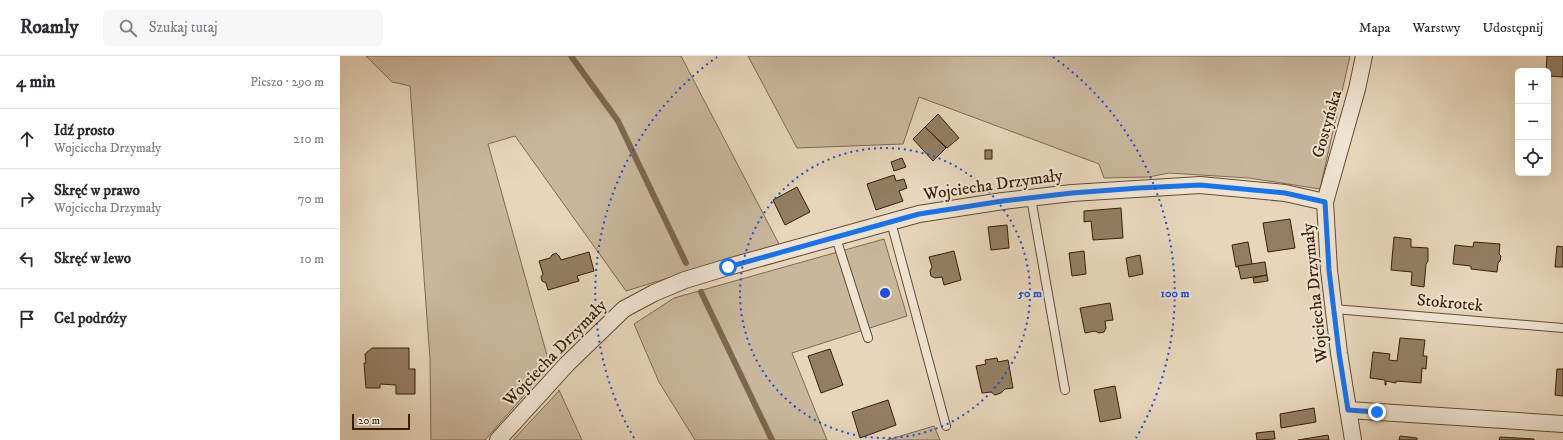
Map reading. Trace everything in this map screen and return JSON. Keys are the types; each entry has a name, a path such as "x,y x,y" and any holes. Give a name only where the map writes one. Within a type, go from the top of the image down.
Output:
{"street":[{"name":"Gostyńska","path":"1325,202 1364,56"},
{"name":"Wojciecha Drzymały","path":"498,440 566,364 624,309 654,293 685,280 919,214 1031,198 1139,188 1200,185 1285,193 1325,202 1329,270 1353,440"},
{"path":"1348,410 1563,424"}],"lane":[{"path":"1031,198 1065,390"},
{"path":"891,222 946,426"},
{"path":"836,238 868,338"},
{"name":"Stokrotek","path":"1334,308 1563,328"}],"shaded area":[{"path":"366,56 681,56 779,244 626,291 515,136 488,144 550,366 485,440 431,440 430,359 410,86 392,82"},
{"path":"748,56 1350,56 1320,189 1249,178 1169,173 1149,177 1104,178 1099,164 919,97 903,144 797,148"},
{"path":"884,239 907,316 792,353 827,440 695,440 659,382 634,324 674,298"},
{"path":"559,391 582,440 513,440"},
{"path":"934,426 940,440 887,440"}],"building":[{"path":"1546,56 1563,56 1563,77 1551,76 1551,68 1546,68"},
{"path":"938,114 959,138 947,148 925,127"},
{"path":"925,127 946,148 933,161 913,139"},
{"path":"985,150 992,150 992,159 985,159"},
{"path":"902,158 906,167 894,171 891,162"},
{"path":"894,175 896,181 904,179 907,188 899,191 903,201 876,210 867,184"},
{"path":"797,187 810,212 785,225 773,200"},
{"path":"1121,208 1123,238 1093,240 1091,221 1084,222 1084,211"},
{"path":"1290,219 1295,248 1268,252 1263,223"},
{"path":"1007,225 1009,248 991,250 988,227"},
{"path":"1394,237 1411,239 1411,247 1428,248 1428,261 1426,264 1424,287 1411,285 1412,272 1391,270"},
{"path":"1248,242 1252,264 1236,267 1232,245"},
{"path":"1474,242 1500,244 1499,254 1501,256 1498,263 1497,272 1471,269 1471,266 1453,264 1455,245 1473,247"},
{"path":"1557,246 1563,247 1563,267 1555,267"},
{"path":"954,251 961,280 944,285 942,277 935,278 931,276 930,271 932,267 929,257"},
{"path":"1084,251 1086,274 1072,276 1069,253"},
{"path":"589,252 594,271 577,276 579,281 548,290 546,283 542,281 541,277 543,274 539,261 550,258 556,253 561,260"},
{"path":"1140,255 1143,274 1129,277 1126,258"},
{"path":"1265,262 1267,275 1241,279 1238,266"},
{"path":"1267,275 1268,281 1254,283 1253,278"},
{"path":"1110,303 1113,320 1105,321 1106,328 1104,332 1099,333 1095,331 1085,333 1080,308"},
{"path":"1400,338 1425,340 1423,356 1427,356 1426,369 1422,368 1421,383 1396,381 1396,383 1386,381 1385,385 1385,380 1370,378 1373,352 1390,354 1389,360 1397,361"},
{"path":"372,348 409,348 409,369 415,369 415,394 396,394 396,385 380,384 380,388 366,388 364,363 366,363 365,354"},
{"path":"830,349 843,385 821,393 808,356"},
{"path":"997,358 998,362 1008,360 1013,388 1005,389 1001,393 995,395 991,392 982,393 976,366 986,364 985,360"},
{"path":"1557,369 1563,369 1563,396 1555,395"},
{"path":"1115,386 1121,418 1100,422 1094,390"},
{"path":"888,400 896,425 860,438 852,412"},
{"path":"1314,408 1316,422 1281,428 1280,414"},
{"path":"1274,431 1275,439 1257,440 1256,433"},
{"path":"1328,435 1329,440 1298,440"},
{"path":"1400,436 1417,438 1417,440 1399,440"},
{"path":"1500,437 1534,439 1534,440 1499,440"}],"waterway":[{"path":"571,56 618,121 686,263"},
{"path":"701,292 772,440"}],"route":[{"path":"728,267 919,214 1003,201 1072,193 1200,185 1285,193 1325,202 1329,270 1339,353 1348,410 1377,412"}]}
